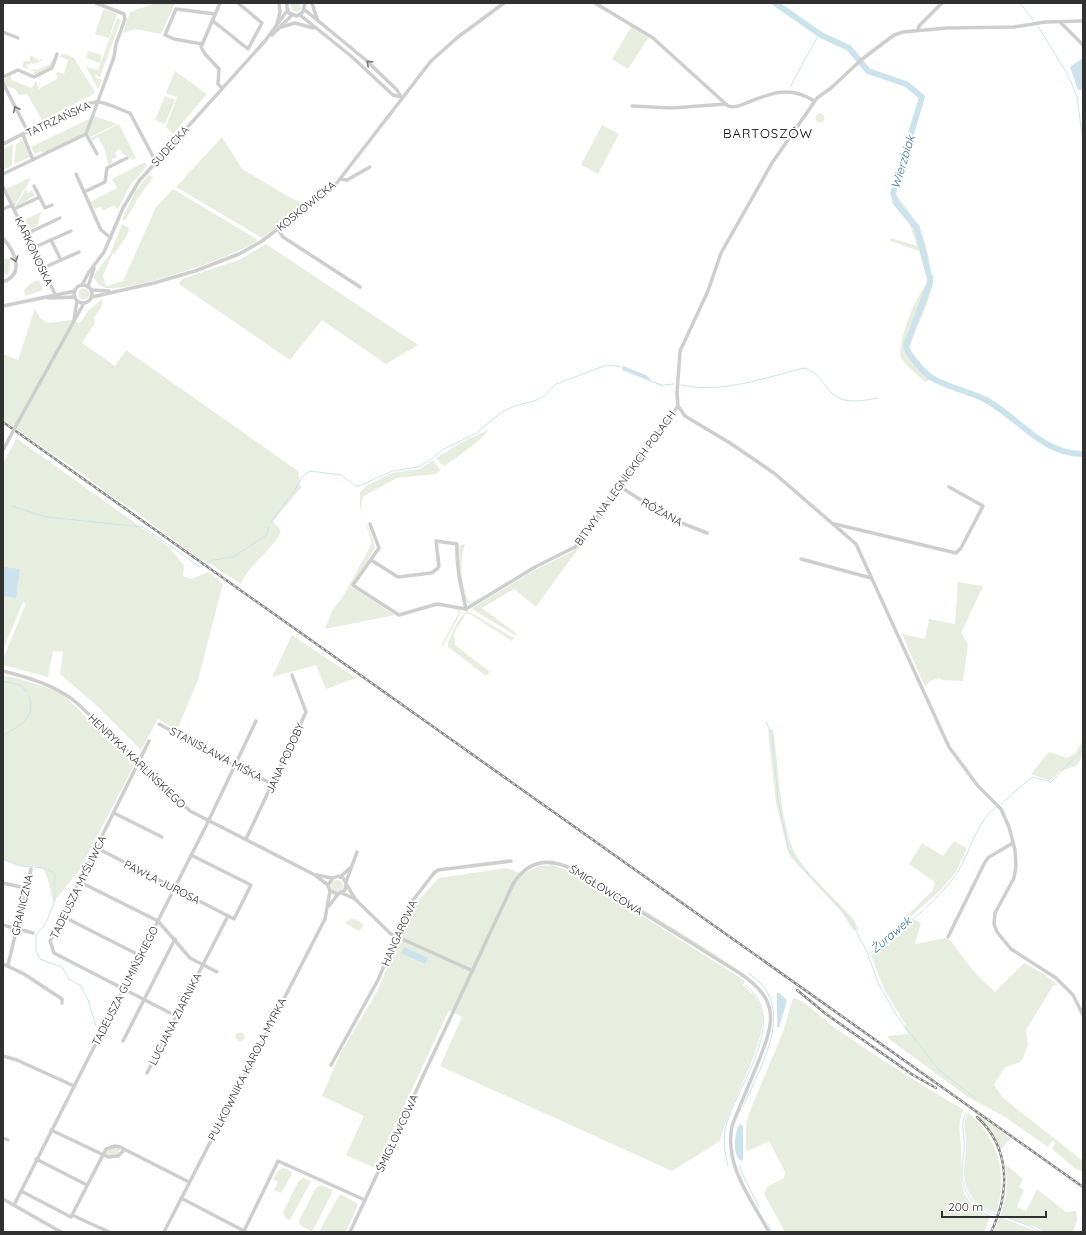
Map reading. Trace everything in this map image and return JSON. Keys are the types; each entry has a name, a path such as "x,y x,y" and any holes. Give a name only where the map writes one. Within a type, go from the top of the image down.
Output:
{"street":[{"path":"3,174 86,134 114,57 116,44 125,19 124,14 96,3"},
{"path":"220,3 201,49 219,69 218,84 222,88"},
{"path":"213,21 248,49 262,23 238,3"},
{"path":"279,3 280,12 278,27 295,23 316,29"},
{"path":"287,3 288,11 292,15 300,15 369,72 393,95 401,97"},
{"path":"300,15 305,10 305,3"},
{"path":"312,3 318,20"},
{"name":"KOSKOWICKA","path":"92,297 154,283 226,260 250,249 330,189 340,179 407,89 442,50 504,3"},
{"path":"595,3 654,38 731,107 784,91 801,93 814,101"},
{"path":"918,30 919,26 942,3"},
{"path":"202,44 174,39 165,35 176,9 215,14"},
{"path":"305,10 397,90 401,97"},
{"name":"SUDECKA","path":"278,27 288,11"},
{"name":"SUDECKA","path":"82,286 104,252 123,208 134,189 222,88 278,27 292,15"},
{"path":"1083,21 1045,22 1014,27 947,28 903,32 894,35 856,64 814,101 772,163 721,253 708,291 680,351 677,376 678,406 681,411 691,420 730,443 774,473 835,524 856,544 949,747 978,786 1000,809 1013,843 1016,861 1015,872 995,913 995,927 1011,949 1056,978 1073,996 1083,1015"},
{"path":"1061,22 1083,45"},
{"path":"3,32 18,38"},
{"path":"3,77 18,70 34,77 52,68 57,54"},
{"path":"3,83 28,132"},
{"path":"397,90 407,89"},
{"path":"393,95 394,106"},
{"name":"TATRZAŃSKA","path":"3,144 73,110 90,103 98,102 130,113 156,162"},
{"path":"632,106 671,108 726,104"},
{"path":"86,134 97,154"},
{"path":"23,135 33,160"},
{"path":"84,192 105,182 107,168 127,158"},
{"path":"340,179 344,181 347,180 370,167"},
{"path":"76,174 102,232 111,238"},
{"path":"34,186 45,208 52,205"},
{"name":"KARKONOSKA","path":"3,187 55,294"},
{"path":"3,210 40,197"},
{"path":"26,234 60,218"},
{"path":"278,229 283,237 360,286"},
{"path":"33,248 71,231"},
{"name":"KARKONOSKA","path":"3,238 17,262 12,276 3,282"},
{"path":"51,240 61,260"},
{"path":"43,268 79,252"},
{"name":"SUDECKA","path":"88,287 95,265"},
{"path":"3,306 75,291 82,286 88,287 91,290 92,297 84,303 3,450"},
{"name":"KOSKOWICKA","path":"91,290 114,291"},
{"path":"73,325 76,299 75,291"},
{"path":"43,298 76,299 84,303"},
{"name":"BITWY NA LEGNICKICH POLACH","path":"466,609 535,567 575,547 678,406"},
{"name":"RÓŻANA","path":"619,486 669,518 707,533"},
{"path":"835,524 956,554 961,548 983,506 949,487"},
{"path":"370,524 379,548 353,585 399,615 437,604 466,609 459,580 457,544 436,541 439,566 431,573 398,577 371,560"},
{"path":"801,559 872,578"},
{"name":"HENRYKA KARLIŃSKIEGO","path":"3,671 36,680 65,694 77,703 186,808 315,875 328,885"},
{"name":"JANA PODOBY","path":"246,839 306,712 292,675"},
{"name":"TADEUSZA GUMIŃSKIEGO","path":"14,1205 36,1159 124,990 209,821 256,721"},
{"name":"STANISŁAWA MIŚKA","path":"159,724 234,766 273,784"},
{"name":"TADEUSZA MYŚLIWCA","path":"149,741 50,941 54,952 176,1016"},
{"path":"114,813 162,837"},
{"path":"948,937 985,862 989,857 1013,843"},
{"name":"PAWŁA JUROSA","path":"97,848 228,916"},
{"path":"340,893 346,884 350,868 357,852"},
{"path":"192,855 251,885 234,919 228,916"},
{"name":"HANGAROWA","path":"331,1065 378,980 410,904 436,871 511,861"},
{"name":"ŚMIGŁOWCOWA","path":"350,1232 513,884 519,874 537,864 549,862 564,865 574,870 756,985 768,1003 771,1026 767,1042 732,1126 730,1142 731,1156 736,1170 769,1232"},
{"path":"350,868 340,877 332,878 328,885 330,891 355,899"},
{"name":"GRANICZNA","path":"8,965 31,869"},
{"name":"HENRYKA KARLIŃSKIEGO","path":"315,875 332,878"},
{"path":"340,877 355,899 396,937 473,971"},
{"path":"80,882 158,921 175,939 186,955 217,972"},
{"path":"3,883 26,888"},
{"name":"PUŁKOWNIKA KAROLA MYRKA","path":"164,1232 325,919 329,906 330,891"},
{"name":"PUŁKOWNIKA KAROLA MYRKA","path":"329,906 340,893"},
{"path":"62,916 141,956"},
{"name":"LUCJANA ZIARNIKA","path":"147,1073 228,916"},
{"path":"3,924 33,933"},
{"path":"123,1041 175,939"},
{"path":"3,964 8,965 43,986 62,1000 62,1003"},
{"path":"3,1056 17,1060 74,1086"},
{"path":"51,1130 103,1155 113,1158 118,1156 124,1150"},
{"path":"3,1138 8,1140"},
{"path":"72,1215 106,1149 111,1146 124,1150 189,1182"},
{"path":"36,1159 87,1185"},
{"path":"181,1198 245,1232 278,1161 365,1200"},
{"path":"21,1191 71,1217 72,1215 109,1232"},
{"path":"3,1199 61,1232"}],"green space":[{"path":"155,3 175,3 161,34 135,29 123,33 130,12"},
{"path":"290,3 299,3 301,9 297,12 293,11"},
{"path":"103,9 117,14 109,38 95,34"},
{"path":"117,18 121,20 100,77 96,75 95,77 102,80 98,89 86,67 98,70"},
{"path":"631,27 648,38 628,69 612,59"},
{"path":"88,51 102,55 100,63 86,58"},
{"path":"62,53 74,58 95,92 92,95 42,120 27,94 19,95 15,89 6,86 3,80 11,75 11,80 32,88 36,81 39,89 58,78 56,74 58,72 64,74 68,60 60,57"},
{"path":"30,55 40,61 41,58 42,61 33,64 34,66 31,62 30,65 27,64 26,66 29,67 28,69 22,67 24,61 30,61"},
{"path":"52,60 56,61 55,65 37,75 33,74 35,71 29,70 37,70 50,64"},
{"path":"175,71 207,94 173,134 166,127 177,97 166,93"},
{"path":"165,96 175,100 165,124 155,120"},
{"path":"820,113 825,118 820,123 815,118"},
{"path":"94,116 117,124 90,137 88,134"},
{"path":"91,118 85,133 44,154 41,151 35,154 31,147"},
{"path":"119,124 136,158 133,160 122,153 119,149 115,152 117,157 112,159 113,162 108,165 105,150 98,137 92,141 91,138"},
{"path":"602,125 619,134 598,174 581,165"},
{"path":"222,137 242,169 291,198 303,203 300,209 262,238 176,187"},
{"path":"20,139 22,139 30,157 14,164 16,144 21,141"},
{"path":"13,144 12,165 3,170 3,149"},
{"path":"145,162 147,166 131,184 118,209 114,205 103,211 100,207 95,209 90,202 117,188 112,179"},
{"path":"148,175 153,177 125,221 122,219 135,192"},
{"path":"29,178 30,180 14,207 6,189"},
{"path":"26,189 28,193 32,190 35,196 15,207"},
{"path":"173,189 258,240 230,255 184,272 137,285 118,288 106,288 100,285 93,276 110,254 122,224 129,228 129,231 115,254 113,253 103,276 106,286 123,281 156,207"},
{"path":"897,196 920,228 926,246 930,267 926,274 919,251 890,241 891,238 917,246 909,223 892,203"},
{"path":"43,211 39,217 38,225 29,230 24,220"},
{"path":"266,244 418,345 386,364 322,320 290,360 179,284 182,279 241,259"},
{"path":"3,258 11,259 8,275 3,274"},
{"path":"934,275 930,295 909,351 919,367 931,379 925,382 909,368 901,358 900,353 903,336 913,306 927,280"},
{"path":"39,280 43,290 25,296 24,290 31,283"},
{"path":"84,288 88,290 90,294 88,298 84,300 80,298 78,294 80,290"},
{"path":"102,299 102,306 94,318 95,323 82,343 115,366 126,350 298,471 301,488 273,521 281,531 272,545 249,570 241,584 204,560 203,562 139,514 3,420 3,354 18,360 35,308 40,318 48,323 72,320 80,323 88,311"},
{"path":"488,430 485,435 445,466 436,458 462,442"},
{"path":"16,438 169,547 184,566 183,576 191,579 208,572 223,584 198,680 177,730 158,719 141,750 95,704 60,674 63,652 53,651 48,677 3,665 3,659 26,603 23,602 3,650 3,464"},
{"path":"433,460 440,470 436,474 397,478 364,496 362,502 363,515 372,535 375,548 351,587 395,615 325,629 332,611 344,595 372,543 360,506 360,492 366,486 392,473 420,469"},
{"path":"620,490 621,491 536,607 514,589 482,608 517,634 516,636 472,609 535,570 573,551"},
{"path":"465,544 461,565 468,601 471,602 486,594 470,604 467,603 462,590 458,567 460,545"},
{"path":"958,582 983,586 961,633 968,644 963,681 942,680 939,678 930,681 925,687 902,634 925,639 929,619 955,624"},
{"path":"453,609 461,612 443,646 442,644 458,614 458,611"},
{"path":"468,611 514,638 512,641 470,614 466,614 454,633 455,645 490,672 486,676 448,647 455,627"},
{"path":"292,635 356,678 326,689 316,665 272,677"},
{"path":"3,676 17,678 60,692 135,763 80,869 53,903 49,883 44,870 35,866 18,866 3,860"},
{"path":"773,729 783,813 792,845 803,866 848,912 859,930 853,930 841,911 789,855 776,803 768,730"},
{"path":"1083,741 1083,752 1080,761 1076,766 1060,771 1050,781 1031,774 1049,752 1067,758 1075,753"},
{"path":"954,841 967,848 956,872 941,890 869,953 932,891 935,882 909,864 922,843 943,856"},
{"path":"553,865 575,873 745,981 743,985 757,1000 762,1012 762,1024 759,1039 754,1056 720,1141 672,1171 440,1066 462,1017 449,1010 375,1168 346,1155 364,1116 322,1096 340,1054 378,990 411,908 439,878 507,868 523,874 539,866"},
{"path":"586,874 736,967 680,935"},
{"path":"335,880 339,880 343,886 339,892 335,892 331,888 331,884"},
{"path":"351,919 355,919 364,925 359,931 345,923"},
{"path":"914,919 921,923 915,944 945,938 950,940 974,972 995,992 1024,963 1044,974 1060,987 1056,985 1053,986 1026,1030 1028,1045 1023,1058 1020,1062 1005,1067 994,1085 1003,1098 1083,1161 1083,1172 1076,1169 1052,1149 1055,1143 1052,1141 1048,1147 1005,1117 968,1097 889,1039 888,1036 908,1034 904,1028 906,1025 884,989 871,955"},
{"path":"793,998 807,1005 830,1024 879,1058 964,1110 960,1118 962,1187 965,1195 971,1202 979,1209 991,1215 984,1232 785,1232 764,1194 767,1187 784,1178 785,1172 769,1141 748,1151 746,1150 746,1125 749,1113 783,1032"},
{"path":"238,1033 242,1033 244,1037 242,1041 238,1041 236,1039 236,1035"},
{"path":"970,1108 1010,1138 1001,1150 992,1132"},
{"path":"968,1112 987,1133 998,1158 1001,1171 1001,1185 1000,1199 996,1213 977,1202 968,1191 966,1185 964,1177 966,1145 964,1123"},
{"path":"114,1148 120,1149 118,1154 111,1156 105,1154 108,1150"},
{"path":"1005,1164 1023,1179 1019,1187 1024,1190 1017,1207 1026,1211 1037,1189 1066,1212 1076,1211 1077,1220 1073,1232 1043,1232 1037,1228 1001,1215 1006,1190 1007,1177"},
{"path":"282,1168 289,1170 292,1174 281,1193 274,1190 278,1182 273,1179"},
{"path":"303,1178 311,1181 290,1220 285,1218 283,1212 298,1182"},
{"path":"321,1185 332,1190 331,1195 312,1232 300,1225 299,1220 316,1188"},
{"path":"340,1194 358,1204 346,1232 319,1232"},
{"path":"1000,1217 1039,1232 993,1232"}],"water":[{"path":"1081,59 1083,60 1083,89 1078,90 1070,67"},
{"path":"623,366 646,375 652,381 664,385 662,386 622,370"},
{"path":"3,567 20,569 16,598 3,596"},
{"path":"404,947 428,958 425,964 401,953"},
{"path":"777,993 787,1000 779,1028 777,1027"},
{"path":"740,1124 743,1126 743,1160 741,1161 736,1154 735,1149 736,1132"}],"waterway":[{"name":"Wierzbiak","path":"775,3 821,35 849,48 868,71 906,84 922,97 893,193 896,203 917,228 930,279 930,283 906,346 913,359 932,378 986,400 998,407 1043,442 1069,453 1083,454"},
{"path":"1020,3 1033,20"},
{"path":"1038,26 1069,77 1077,97 1081,127 1083,126"},
{"path":"790,87 819,34"},
{"path":"1081,128 1083,139"},
{"path":"434,457 442,450 475,434 502,412 512,407 537,400 544,396 556,384 604,366 611,365 621,367"},
{"path":"681,385 711,388 742,384 804,368 815,374 835,396 841,399 854,401 878,398"},
{"path":"664,385 674,384"},
{"path":"270,523 295,490 302,477 310,471 341,475 357,487 392,471 418,467 433,458"},
{"path":"12,506 46,517 143,527 200,567 213,560 233,557 267,535 269,527"},
{"path":"3,681 20,685 27,692"},
{"path":"3,736 20,725 29,716 31,710 29,696"},
{"path":"766,721 772,736 778,799 788,849 805,871 850,919 868,954"},
{"name":"Żurawek","path":"1001,804 1032,777 1051,782 1083,749"},
{"name":"Żurawek","path":"974,1101 976,1099 939,1070 897,1016 879,985 868,955 912,920 943,891 958,871 982,822 996,807"},
{"path":"3,859 21,866 46,868 55,874 55,900 45,925 36,935 36,951 40,959 62,967 69,979 81,986 88,1000 96,1026"},
{"path":"743,1107 766,1055 774,1019 772,1002 763,987 748,973"},
{"path":"728,1166 724,1139 725,1130 730,1113 756,1055 762,1035 763,1017 758,1000 745,985"},
{"name":"Żurawek","path":"966,1113 963,1124 964,1146 962,1179 964,1186 967,1193 976,1204 997,1215"},
{"path":"740,1165 741,1171 759,1207"},
{"name":"Żurawek","path":"1002,1216 1041,1232"},
{"path":"768,1224 772,1232"}],"railway":[{"path":"3,422 1083,1187"},
{"path":"797,990 826,1014 913,1075 936,1088"},
{"path":"977,1117 988,1129 996,1143 1004,1172 1002,1202 991,1232"}],"district":[{"name":"BARTOSZÓW","path":"768,133"}]}
